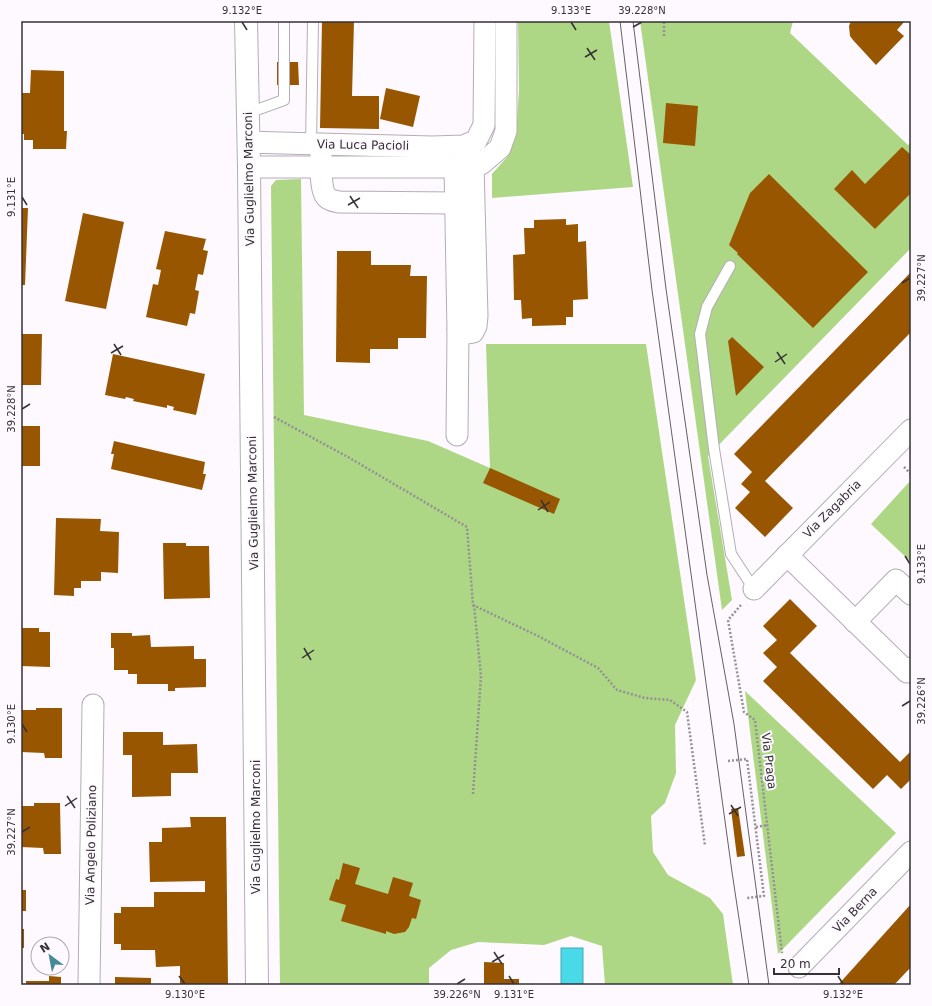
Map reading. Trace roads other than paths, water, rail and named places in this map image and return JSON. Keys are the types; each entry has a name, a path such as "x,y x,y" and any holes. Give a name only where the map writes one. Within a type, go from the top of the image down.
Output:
{"main road":[{"name":"Via Guglielmo Marconi","path":"246,21 249,142 257,985"}],"street":[{"path":"458,331 466,334 472,332 476,326 477,316 470,165 472,143 484,125 485,21"},
{"path":"457,435 458,331 456,203 470,165 500,148 506,132 506,21"},
{"name":"Via Luca Pacioli","path":"249,142 432,147 464,146 472,143"},
{"path":"316,144 321,167"},
{"name":"Via Luca Pacioli","path":"249,167 470,165"},
{"name":"Via Luca Pacioli","path":"321,167 323,188 326,196 331,200 339,202 456,203"},
{"name":"Via Zagabria","path":"754,589 911,430"},
{"path":"787,555 907,672 911,668"},
{"path":"855,622 896,580 911,594"},
{"name":"Via Angelo Poliziano","path":"89,985 93,705"},
{"name":"Via Berna","path":"799,967 911,852"}],"lane":[{"path":"248,113 284,100 284,21"},
{"path":"313,21 316,144"},
{"path":"730,266 707,307 700,334 714,449 731,554 754,589"}],"water":[{"path":"561,948 583,948 583,985 561,985"}],"tram line":[{"path":"620,21 652,290 732,872 749,985"},
{"path":"633,21 666,289 707,575 734,724 769,985"}]}
